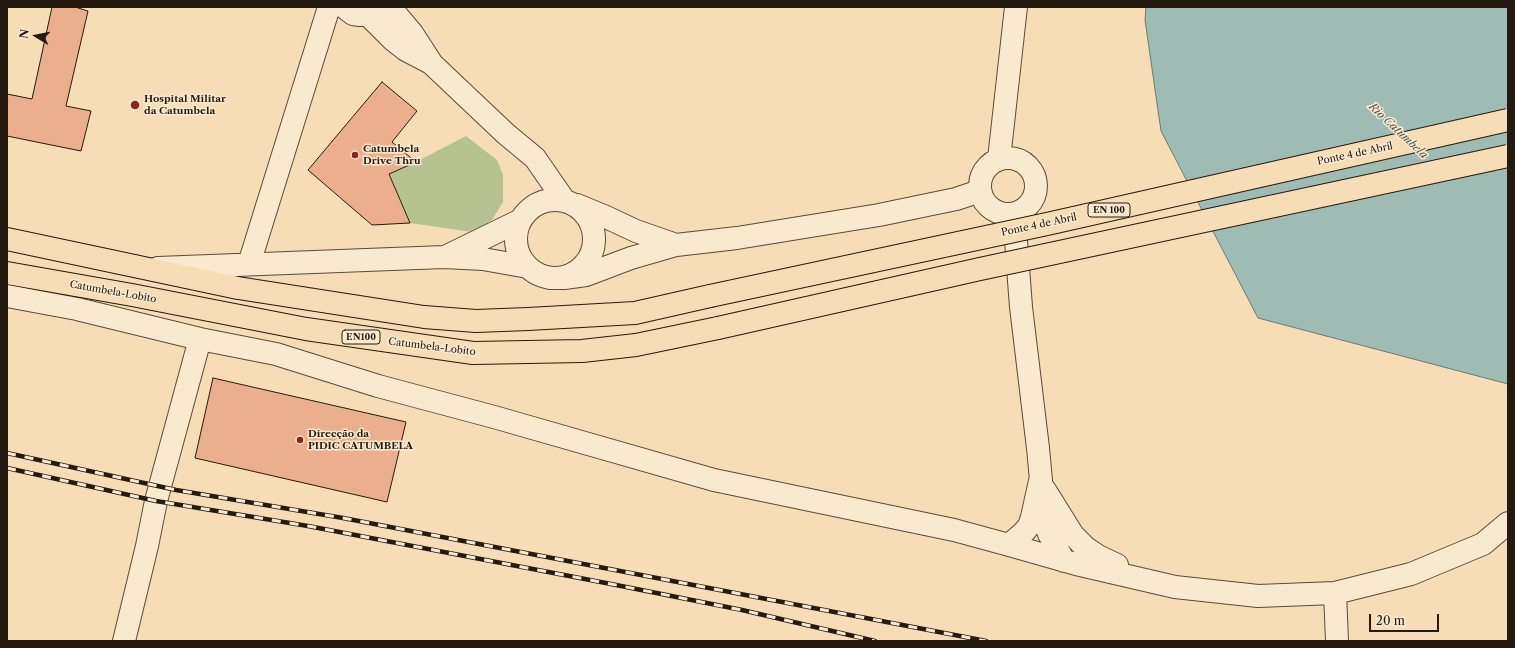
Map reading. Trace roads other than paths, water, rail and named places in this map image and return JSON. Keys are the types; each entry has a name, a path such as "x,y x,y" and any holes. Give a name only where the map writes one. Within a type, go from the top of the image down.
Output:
{"highway":[{"name":"Ponte 4 de Abril","path":"145,268 238,288 424,316 476,321 528,320 635,313 1048,224 1508,120"},
{"name":"Catumbela-Lobito","path":"7,273 306,329 473,353 582,351 636,345 718,328 980,269 1508,156"},
{"path":"7,239 145,268"}],"street":[{"path":"390,7 412,33 432,64 506,134 535,158 570,203 586,214 592,226 595,239 592,252 586,263 576,272 564,277 550,278"},
{"path":"999,159 1016,7"},
{"path":"249,264 329,8 360,15 374,11 382,30 406,50 432,64"},
{"path":"506,134 512,147 538,189 540,203"},
{"path":"1008,157 1025,163 1032,170 1036,178 1036,192 1030,204 1023,210 1014,214 1005,215 988,207 983,200 980,190 980,181 984,172 990,164 999,159 1008,157"},
{"path":"676,245 636,231 606,216 570,203 552,199 540,203 529,210 521,220 517,232 517,244 520,256 528,267 538,274 550,278 564,278 586,275 631,258 676,245 737,238 879,215 956,199 980,190"},
{"path":"1014,214 1021,307 1038,448 1045,523 1049,534 1064,560"},
{"path":"444,257 521,220"},
{"path":"145,268 444,257 483,259 528,267"},
{"path":"7,296 77,309 276,354 378,386 501,419 714,480 954,530 1064,560 1175,587 1258,596 1335,593 1411,574 1483,544 1508,523"},
{"path":"124,641 147,546 156,501 200,338"},
{"path":"1009,545 1029,526 1040,481"},
{"path":"1040,481 1072,535 1086,548 1098,556 1147,580"},
{"path":"1335,593 1337,641"}],"water":[{"name":"Rio Catumbela","path":"1146,7 1508,7 1508,384 1258,318 1161,131 1145,20"}],"railway":[{"path":"7,453 176,490 343,518 986,641"},
{"path":"7,468 156,501 308,526 742,610 875,641"}],"place":[{"name":"Hospital Militar da Catumbela","path":"135,105"},
{"name":"Catumbela Drive Thru","path":"355,155"},
{"name":"Direcção da PIDIC CATUMBELA","path":"300,440"}]}
